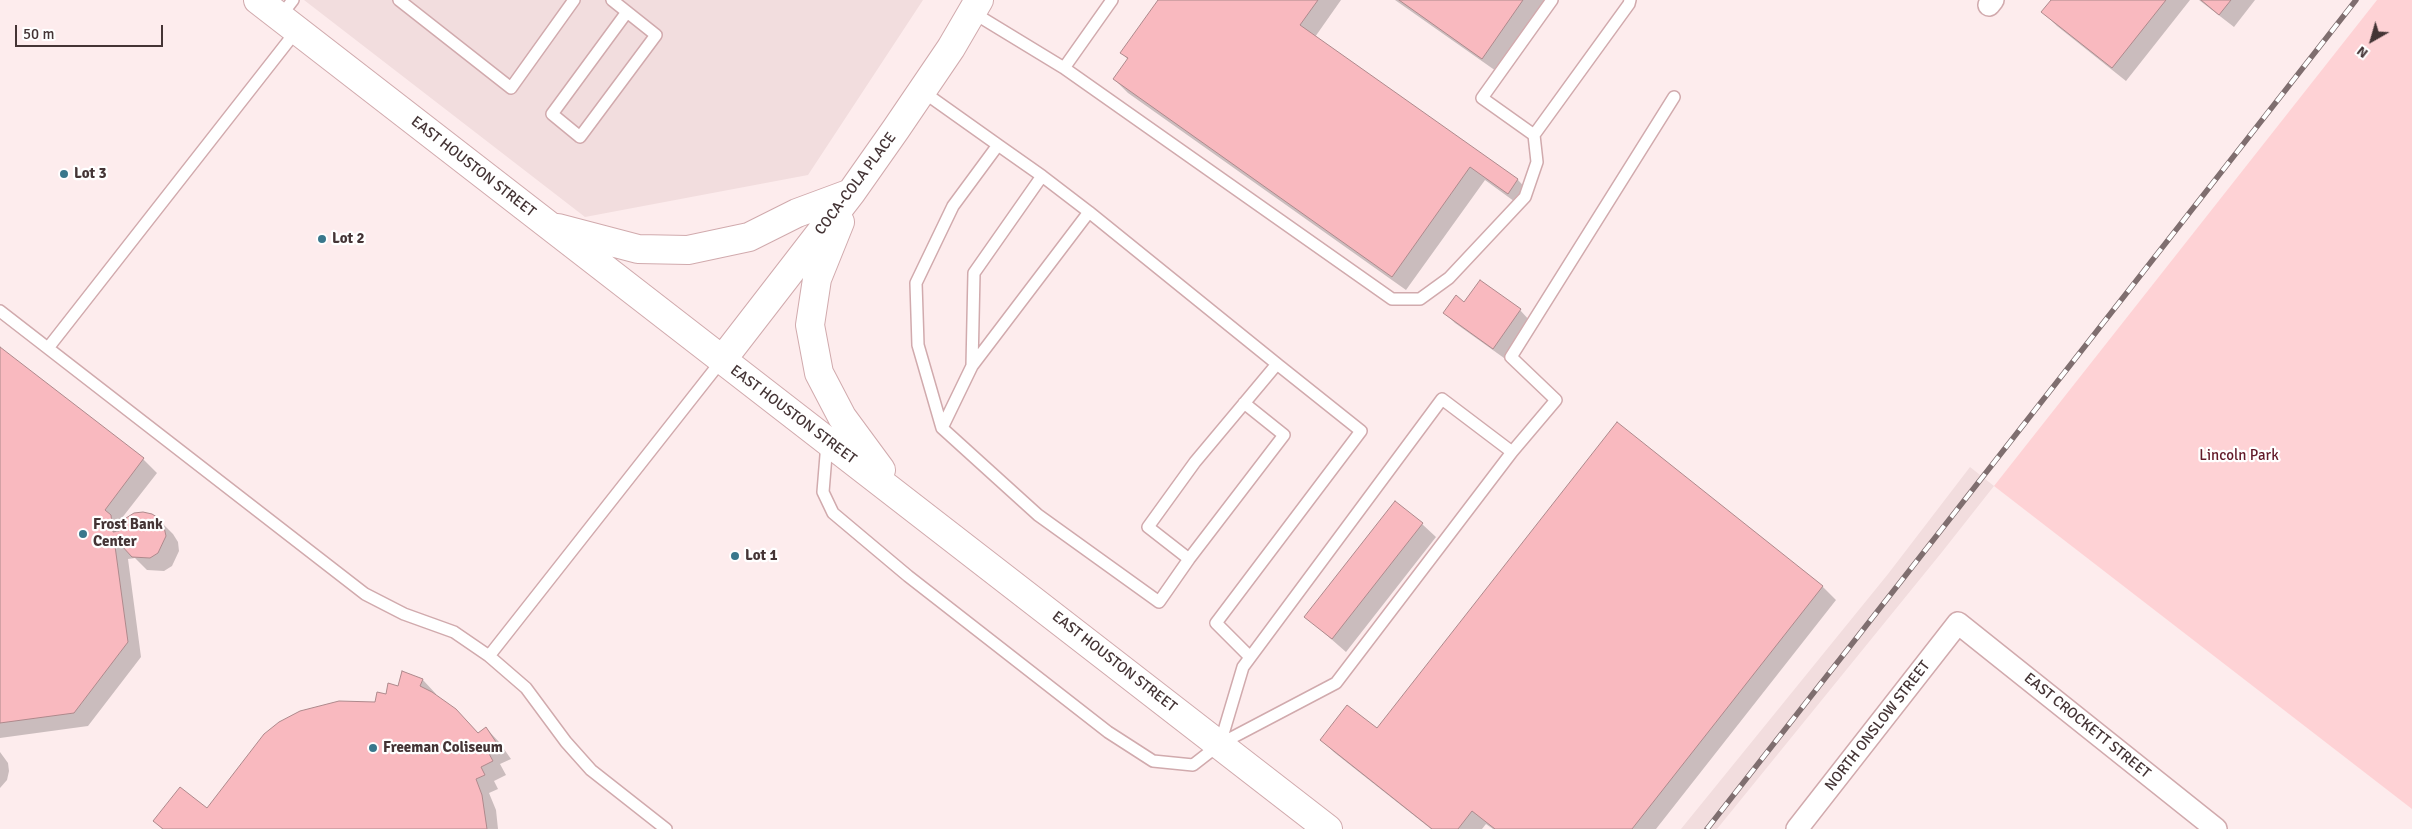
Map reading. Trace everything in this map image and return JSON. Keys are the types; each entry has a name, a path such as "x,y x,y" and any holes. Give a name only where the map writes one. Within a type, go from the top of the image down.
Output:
{"main road":[{"name":"EAST HOUSTON STREET","path":"258,0 290,16 546,225 900,495 1328,829"},
{"name":"COCA-COLA PLACE","path":"722,360 851,193 922,91 976,6"},
{"path":"546,225 638,248 688,250 749,237 797,213 851,193"},
{"path":"851,193 817,279 810,325 820,373 842,416 900,495"}],"street":[{"name":"NORTH ONSLOW STREET","path":"1797,829 1958,623"},
{"name":"EAST CROCKETT STREET","path":"1958,623 2216,829"}],"lane":[{"path":"398,0 510,88 574,0"},
{"path":"612,0 627,12 656,36 580,138 552,114 627,12"},
{"path":"1064,68 1112,0"},
{"path":"1534,135 1482,98 1552,0"},
{"path":"976,6 1392,299 1420,299 1450,278 1525,197 1537,162 1534,135 1629,4 1630,0"},
{"path":"48,348 290,16"},
{"path":"922,91 1042,176 1089,212 1361,430 1216,623 1250,657"},
{"path":"827,440 822,492 833,513 908,576 1108,732 1153,761 1193,765 1220,744 1336,683 1512,452 1556,400 1511,357 1674,98"},
{"path":"998,145 953,206 916,284 918,345 942,428 1038,515 1159,602 1189,559 1284,435 1244,403"},
{"path":"972,366 974,273 1042,176"},
{"path":"942,428 972,366 1089,212"},
{"path":"0,311 365,594 404,614 454,632 489,656 526,688 566,742 591,770 666,829"},
{"path":"489,656 722,360"},
{"path":"1189,559 1148,527 1195,462 1277,364"},
{"path":"1220,744 1243,667 1442,398 1512,452"}],"shaded area":[{"path":"304,0 923,0 808,175 585,217"},
{"path":"1970,467 1994,486 1942,552 1717,829 1681,829 1888,574"}],"green space":[{"name":"Lincoln Park","path":"2377,0 2412,0 2412,809 1994,486"}],"building":[{"path":"1158,0 1318,0 1300,25 1518,179 1508,194 1470,167 1392,277 1113,79 1128,58 1120,53"},
{"path":"1399,0 1523,0 1482,59"},
{"path":"2051,0 2166,0 2112,68 2041,12"},
{"path":"2201,0 2231,0 2219,15"},
{"path":"1480,280 1521,309 1493,349 1443,313 1456,295 1464,302"},
{"name":"Frost Bank Center","path":"0,347 144,458 105,510 111,515 113,532 119,531 126,518 134,513 143,512 152,514 160,519 166,536 158,553 150,558 132,557 121,545 115,546 128,642 74,713 0,723"},
{"path":"1617,422 1823,586 1632,829 1495,829 1472,811 1458,829 1432,829 1320,740 1347,705 1377,728"},
{"path":"1395,501 1423,523 1332,639 1304,617"},
{"name":"Freeman Coliseum","path":"402,671 423,679 420,686 456,709 478,733 486,727 498,745 487,750 493,761 481,767 485,775 476,779 482,795 487,829 163,829 153,821 180,787 207,808 264,734 279,722 300,711 339,701 375,702 377,692 386,694 388,683 398,686"}],"railway":[{"path":"1707,829 2356,0"}],"place":[{"name":"Lot 3","path":"64,174"},
{"name":"Lot 2","path":"322,239"},
{"name":"Frost Bank Center","path":"83,534"},
{"name":"Lot 1","path":"735,556"},
{"name":"Freeman Coliseum","path":"373,748"}]}
